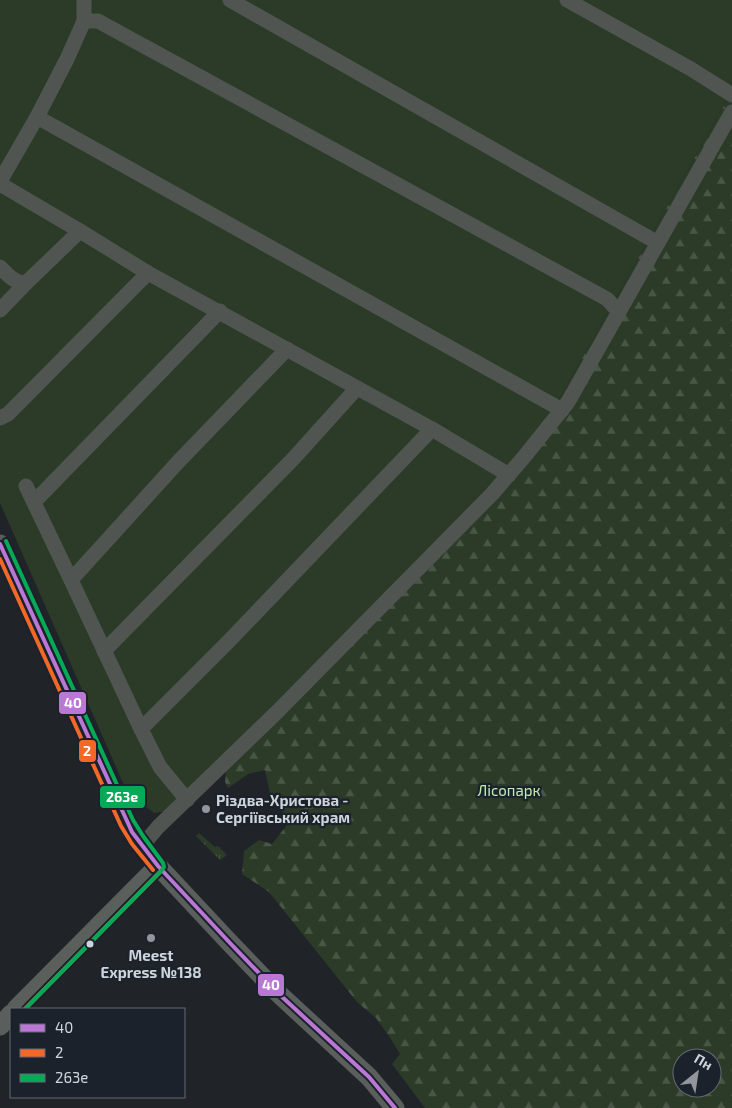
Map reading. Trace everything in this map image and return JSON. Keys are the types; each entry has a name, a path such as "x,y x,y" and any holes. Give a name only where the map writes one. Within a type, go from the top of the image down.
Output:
{"main road":[{"path":"0,544 132,832 158,866 230,943 280,995 369,1077 395,1108"},
{"path":"17,1008 158,866"},
{"path":"0,1026 10,1015"}],"street":[{"path":"84,0 84,21 67,59 37,117 2,176 1,185 148,273 432,429 509,475"},
{"path":"230,0 658,243"},
{"path":"567,0 692,69 732,95"},
{"path":"84,21 98,21 607,299 619,312"},
{"path":"142,846 158,827 277,712 509,475 562,410 732,112"},
{"path":"37,117 562,410"},
{"path":"0,310 80,231"},
{"path":"0,267 14,280 26,284"},
{"path":"0,418 8,414 148,273"},
{"path":"34,502 220,311"},
{"path":"71,580 178,462 287,349"},
{"path":"104,650 292,459 357,388"},
{"path":"141,729 228,642 432,429"},
{"path":"26,486 160,767 187,800"}],"green space":[{"path":"0,0 732,0 732,91 558,401 502,477 169,811 154,813 127,792 0,503"},
{"name":"Лісопарк","path":"732,91 732,1108 425,1108 392,1064 400,1054 376,1018 357,1002 269,892 242,874 244,851 259,840 272,844 287,825 287,816 272,803 265,770 248,774 228,788 225,782 226,771 558,401"},
{"path":"199,833 215,847 218,846 227,855 220,860 196,836"}],"transit line":[{"name":"263е","path":"6,541 133,820 164,867 26,1008"},
{"name":"40","path":"0,544 132,832 158,866 230,943 280,995 369,1077 395,1108"},
{"name":"2","path":"0,559 121,826 132,844 153,870"},
{"name":"2","path":"26,1008 162,870"}],"place":[{"name":"Різдва-Христова - Сергіївський храм","path":"206,809"},
{"name":"Meest Express №138","path":"151,938"}]}
